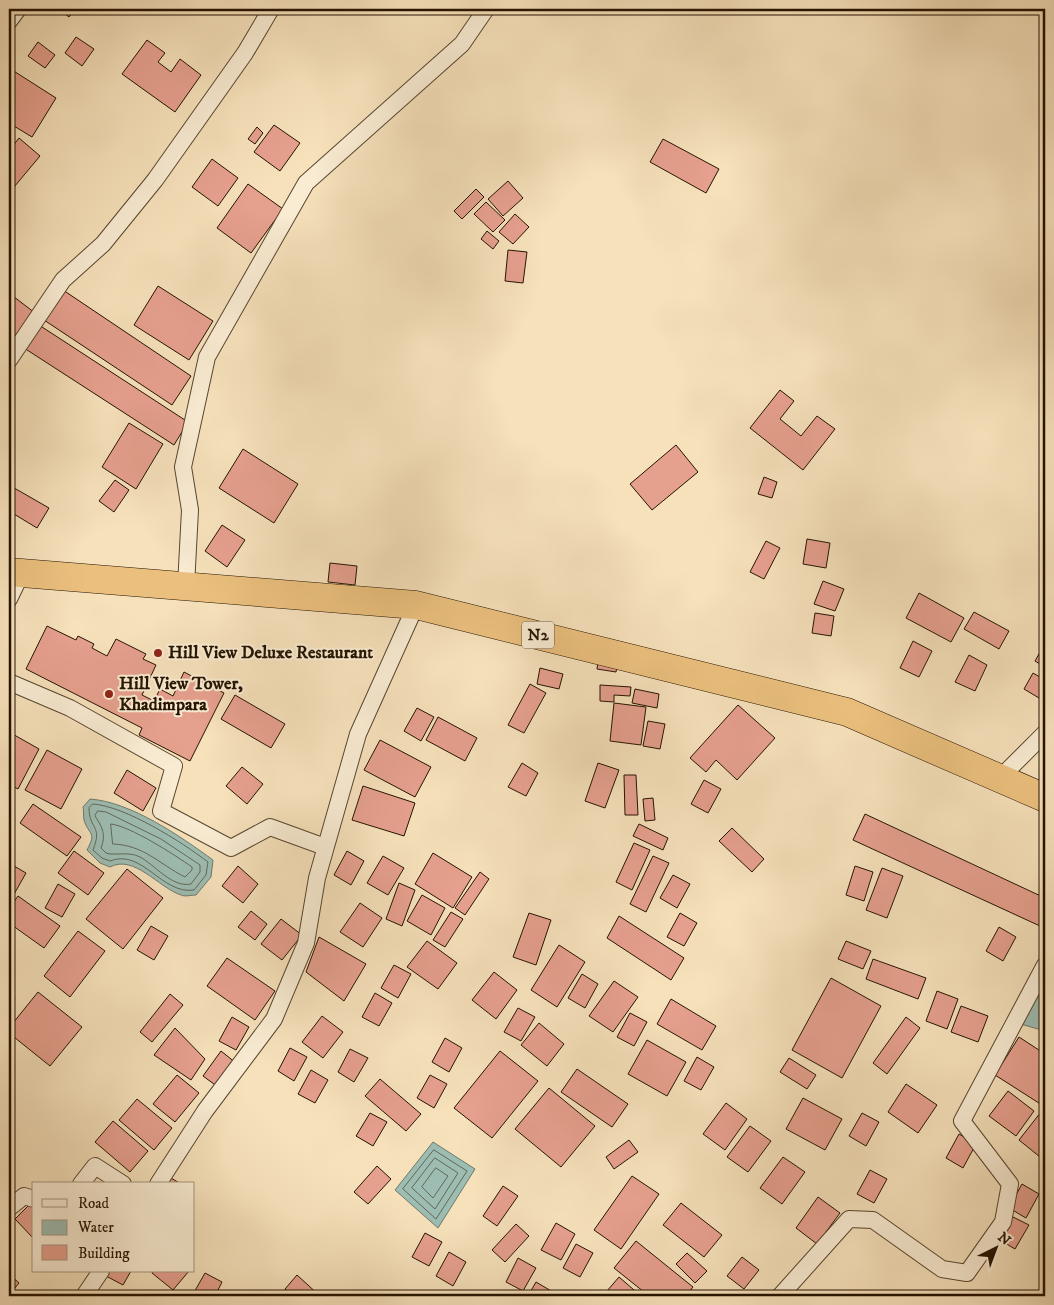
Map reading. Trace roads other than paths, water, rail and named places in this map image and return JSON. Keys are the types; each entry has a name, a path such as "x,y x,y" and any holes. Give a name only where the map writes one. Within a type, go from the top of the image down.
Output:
{"highway":[{"name":"N2","path":"15,572 416,605 847,712 1045,798"}],"street":[{"path":"9,21 18,9"},
{"path":"9,360 63,280 103,244 155,180 246,53 271,9"},
{"path":"186,586 190,510 183,467 207,357 306,183 462,44 486,9"},
{"path":"9,599 15,572"},
{"path":"159,1182 205,1111 274,1019 306,943 317,878 358,734 416,605"},
{"path":"9,682 70,708 174,766 161,811 230,848 270,827 325,847"},
{"path":"1000,778 1045,733"},
{"path":"780,1296 849,1219 873,1220 942,1269 967,1273 1003,1222 1010,1184 962,1121 1045,965"},
{"path":"83,1182 95,1166 120,1182"},
{"path":"9,1208 24,1196 32,1198"},
{"path":"84,1296 100,1272"}],"water":[{"path":"90,799 106,801 138,813 186,841 213,860 211,877 196,895 184,896 137,868 119,864 110,867 100,863 87,850 92,836 84,820 83,807"},
{"path":"1045,973 1045,1031 1017,1023"},
{"path":"433,1142 475,1169 438,1228 395,1190"}],"place":[{"name":"Hill View Deluxe Restaurant","path":"158,653"},
{"name":"Hill View Tower, Khadimpara","path":"109,694"}]}
